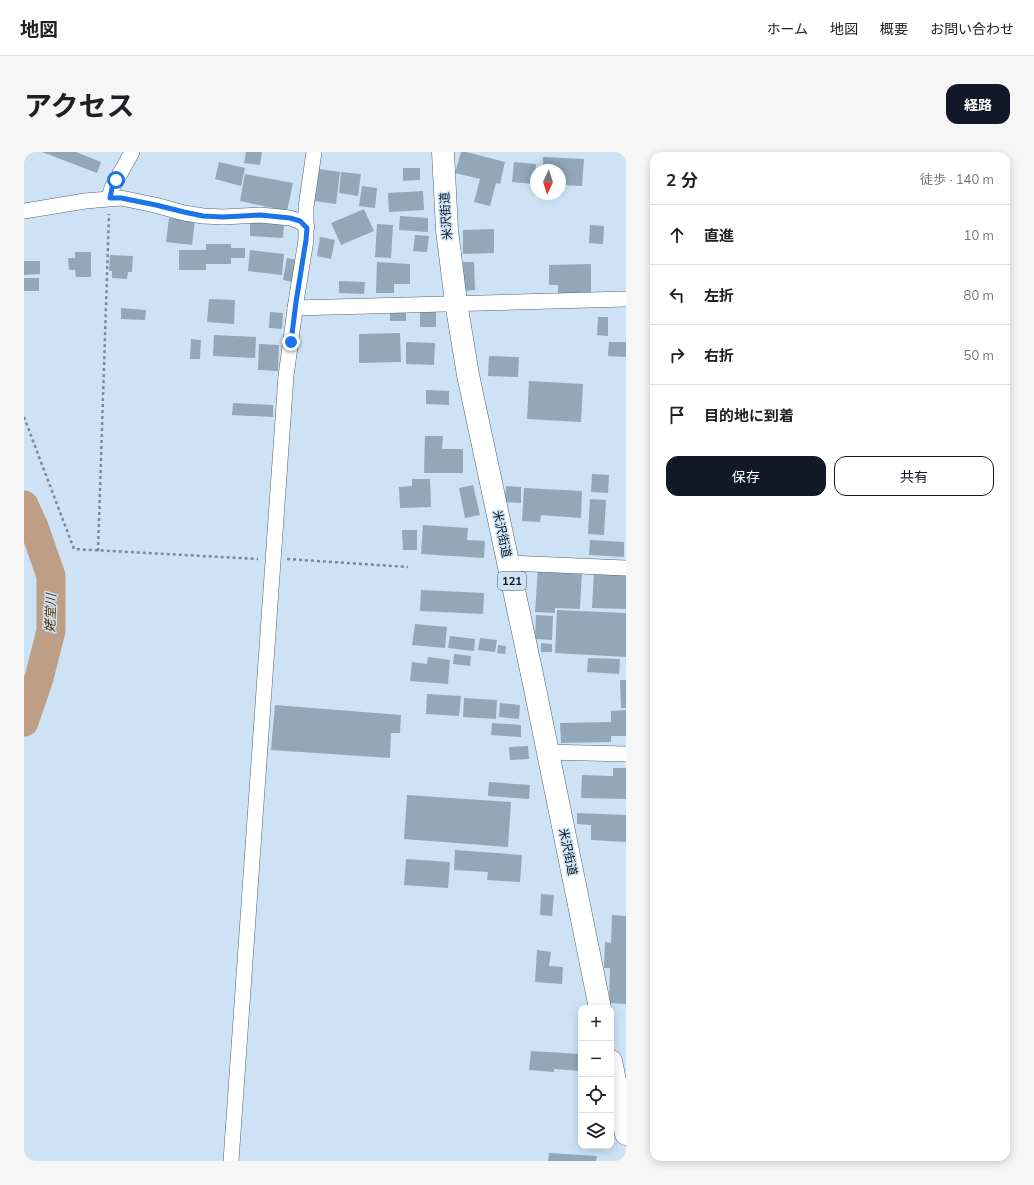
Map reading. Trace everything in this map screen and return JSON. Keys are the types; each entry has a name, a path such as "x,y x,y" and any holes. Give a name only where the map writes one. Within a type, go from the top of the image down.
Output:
{"highway":[{"name":"米沢街道","path":"443,152 447,230 468,375 599,1005"},
{"path":"614,1071 622,1099 626,1134"}],"street":[{"path":"110,198 112,188 132,152"},
{"path":"231,1161 286,376 306,240 306,207 314,152"},
{"path":"24,211 85,200 121,198 203,216 223,217 260,215 290,218 300,221 307,228"},
{"path":"295,308 626,300"},
{"path":"508,563 626,568"},
{"path":"547,752 626,754"}],"path":[{"path":"98,551 110,198"},
{"path":"24,417 74,550 408,567"}],"building":[{"path":"42,152 76,152 101,162 97,173"},
{"path":"246,152 262,152 260,165 244,163"},
{"path":"461,152 505,162 500,184 496,183 490,206 474,202 480,179 455,173"},
{"path":"543,157 584,159 582,186 566,185 566,164 543,164"},
{"path":"219,162 245,168 241,186 215,179"},
{"path":"514,162 536,164 530,164 530,184 512,182"},
{"path":"403,168 420,168 420,180 403,181"},
{"path":"319,169 340,172 336,204 315,201"},
{"path":"341,172 361,174 358,196 339,193"},
{"path":"245,174 293,183 287,211 240,201"},
{"path":"362,186 377,188 375,208 359,206"},
{"path":"423,191 424,210 389,212 388,193"},
{"path":"364,209 374,231 341,245 331,223"},
{"path":"400,216 428,218 428,232 399,230"},
{"path":"169,218 195,220 192,245 166,242"},
{"path":"250,221 284,223 283,238 250,236"},
{"path":"377,224 393,225 391,258 375,257"},
{"path":"590,225 604,226 603,244 589,243"},
{"path":"494,229 494,253 463,254 463,230"},
{"path":"415,235 429,236 427,252 413,251"},
{"path":"320,237 335,240 331,259 317,256"},
{"path":"206,244 231,244 231,248 245,248 245,258 231,258 231,264 206,264 206,270 179,270 179,250 206,250"},
{"path":"250,250 284,254 282,275 248,271"},
{"path":"75,252 91,252 91,277 76,277 75,270 69,270 68,258 75,258"},
{"path":"110,255 133,256 132,272 128,272 127,279 112,278 112,271 109,271"},
{"path":"287,258 297,260 292,282 283,280"},
{"path":"24,261 40,261 40,274 24,275"},
{"path":"377,262 410,264 410,284 394,284 394,293 376,293"},
{"path":"463,262 474,262 475,290 464,291"},
{"path":"591,264 591,294 558,295 558,285 549,285 549,265"},
{"path":"24,278 39,278 39,291 24,291"},
{"path":"339,281 365,282 364,294 339,293"},
{"path":"209,299 235,300 234,324 207,322"},
{"path":"121,308 146,310 145,320 121,319"},
{"path":"420,311 436,311 436,327 420,327"},
{"path":"270,312 283,313 282,329 269,328"},
{"path":"390,312 406,312 406,321 390,321"},
{"path":"598,317 608,317 608,336 597,335"},
{"path":"400,333 401,362 359,363 359,334"},
{"path":"214,335 256,337 255,358 213,356"},
{"path":"191,339 201,340 200,359 190,359"},
{"path":"406,342 435,343 434,365 406,364"},
{"path":"609,342 626,342 626,357 608,356"},
{"path":"259,344 279,345 278,371 258,370"},
{"path":"489,356 519,357 518,377 488,376"},
{"path":"529,381 583,384 581,422 527,419"},
{"path":"426,390 449,391 449,405 426,404"},
{"path":"233,403 273,405 273,417 232,415"},
{"path":"425,436 443,436 442,449 463,449 463,473 424,473"},
{"path":"592,474 609,475 608,493 591,492"},
{"path":"412,479 430,479 431,507 400,508 399,487 412,486"},
{"path":"473,485 480,515 465,518 459,488"},
{"path":"506,486 521,487 521,503 505,502"},
{"path":"524,488 582,491 581,518 541,515 540,522 522,521"},
{"path":"590,499 606,500 604,535 588,534"},
{"path":"423,525 468,528 467,540 485,541 484,558 421,554"},
{"path":"402,530 417,530 417,550 403,550"},
{"path":"590,540 624,542 624,557 589,555"},
{"path":"538,568 582,570 580,609 555,608 555,613 535,612"},
{"path":"594,572 626,573 626,609 592,608"},
{"path":"421,590 484,593 483,614 420,611"},
{"path":"557,610 626,613 626,657 555,653"},
{"path":"536,615 553,616 552,640 535,639"},
{"path":"415,624 447,627 445,648 412,645"},
{"path":"450,636 475,639 474,651 448,648"},
{"path":"480,638 497,640 495,652 478,650"},
{"path":"541,643 552,644 552,652 541,652"},
{"path":"498,645 506,646 505,654 497,653"},
{"path":"454,654 471,656 470,666 453,664"},
{"path":"428,657 450,660 448,684 410,681 412,662 427,664"},
{"path":"588,658 620,659 619,674 587,672"},
{"path":"620,680 626,680 626,708 621,708"},
{"path":"427,694 461,696 459,716 426,714"},
{"path":"464,698 497,700 496,719 463,717"},
{"path":"500,703 520,705 519,719 499,717"},
{"path":"275,705 401,715 400,733 391,733 390,758 271,750"},
{"path":"626,710 626,736 611,736 611,742 561,743 560,723 611,722 611,711"},
{"path":"492,723 521,725 521,737 491,735"},
{"path":"528,746 529,759 510,760 509,747"},
{"path":"613,768 626,768 626,799 581,798 582,775 613,776"},
{"path":"489,782 530,785 529,799 488,796"},
{"path":"407,795 511,802 508,847 404,839"},
{"path":"577,813 626,815 626,842 591,840 591,825 577,824"},
{"path":"455,850 522,855 520,882 487,880 488,872 454,870"},
{"path":"406,859 450,862 448,888 404,885"},
{"path":"541,894 554,895 552,916 540,915"},
{"path":"612,915 626,916 626,1004 609,1003 610,968 604,968 605,942 611,943"},
{"path":"537,950 551,952 549,966 563,967 562,984 535,982"},
{"path":"531,1051 578,1054 578,1071 554,1069 554,1072 529,1070"},
{"path":"549,1153 597,1156 596,1161 548,1161"}],"waterway":[{"name":"姥堂川","path":"24,505 34,527 51,576 51,631 39,678 24,722"}],"route":[{"path":"116,180 112,188 110,198 121,198 203,216 223,217 260,215 290,218 300,221 307,228 291,342"}]}
